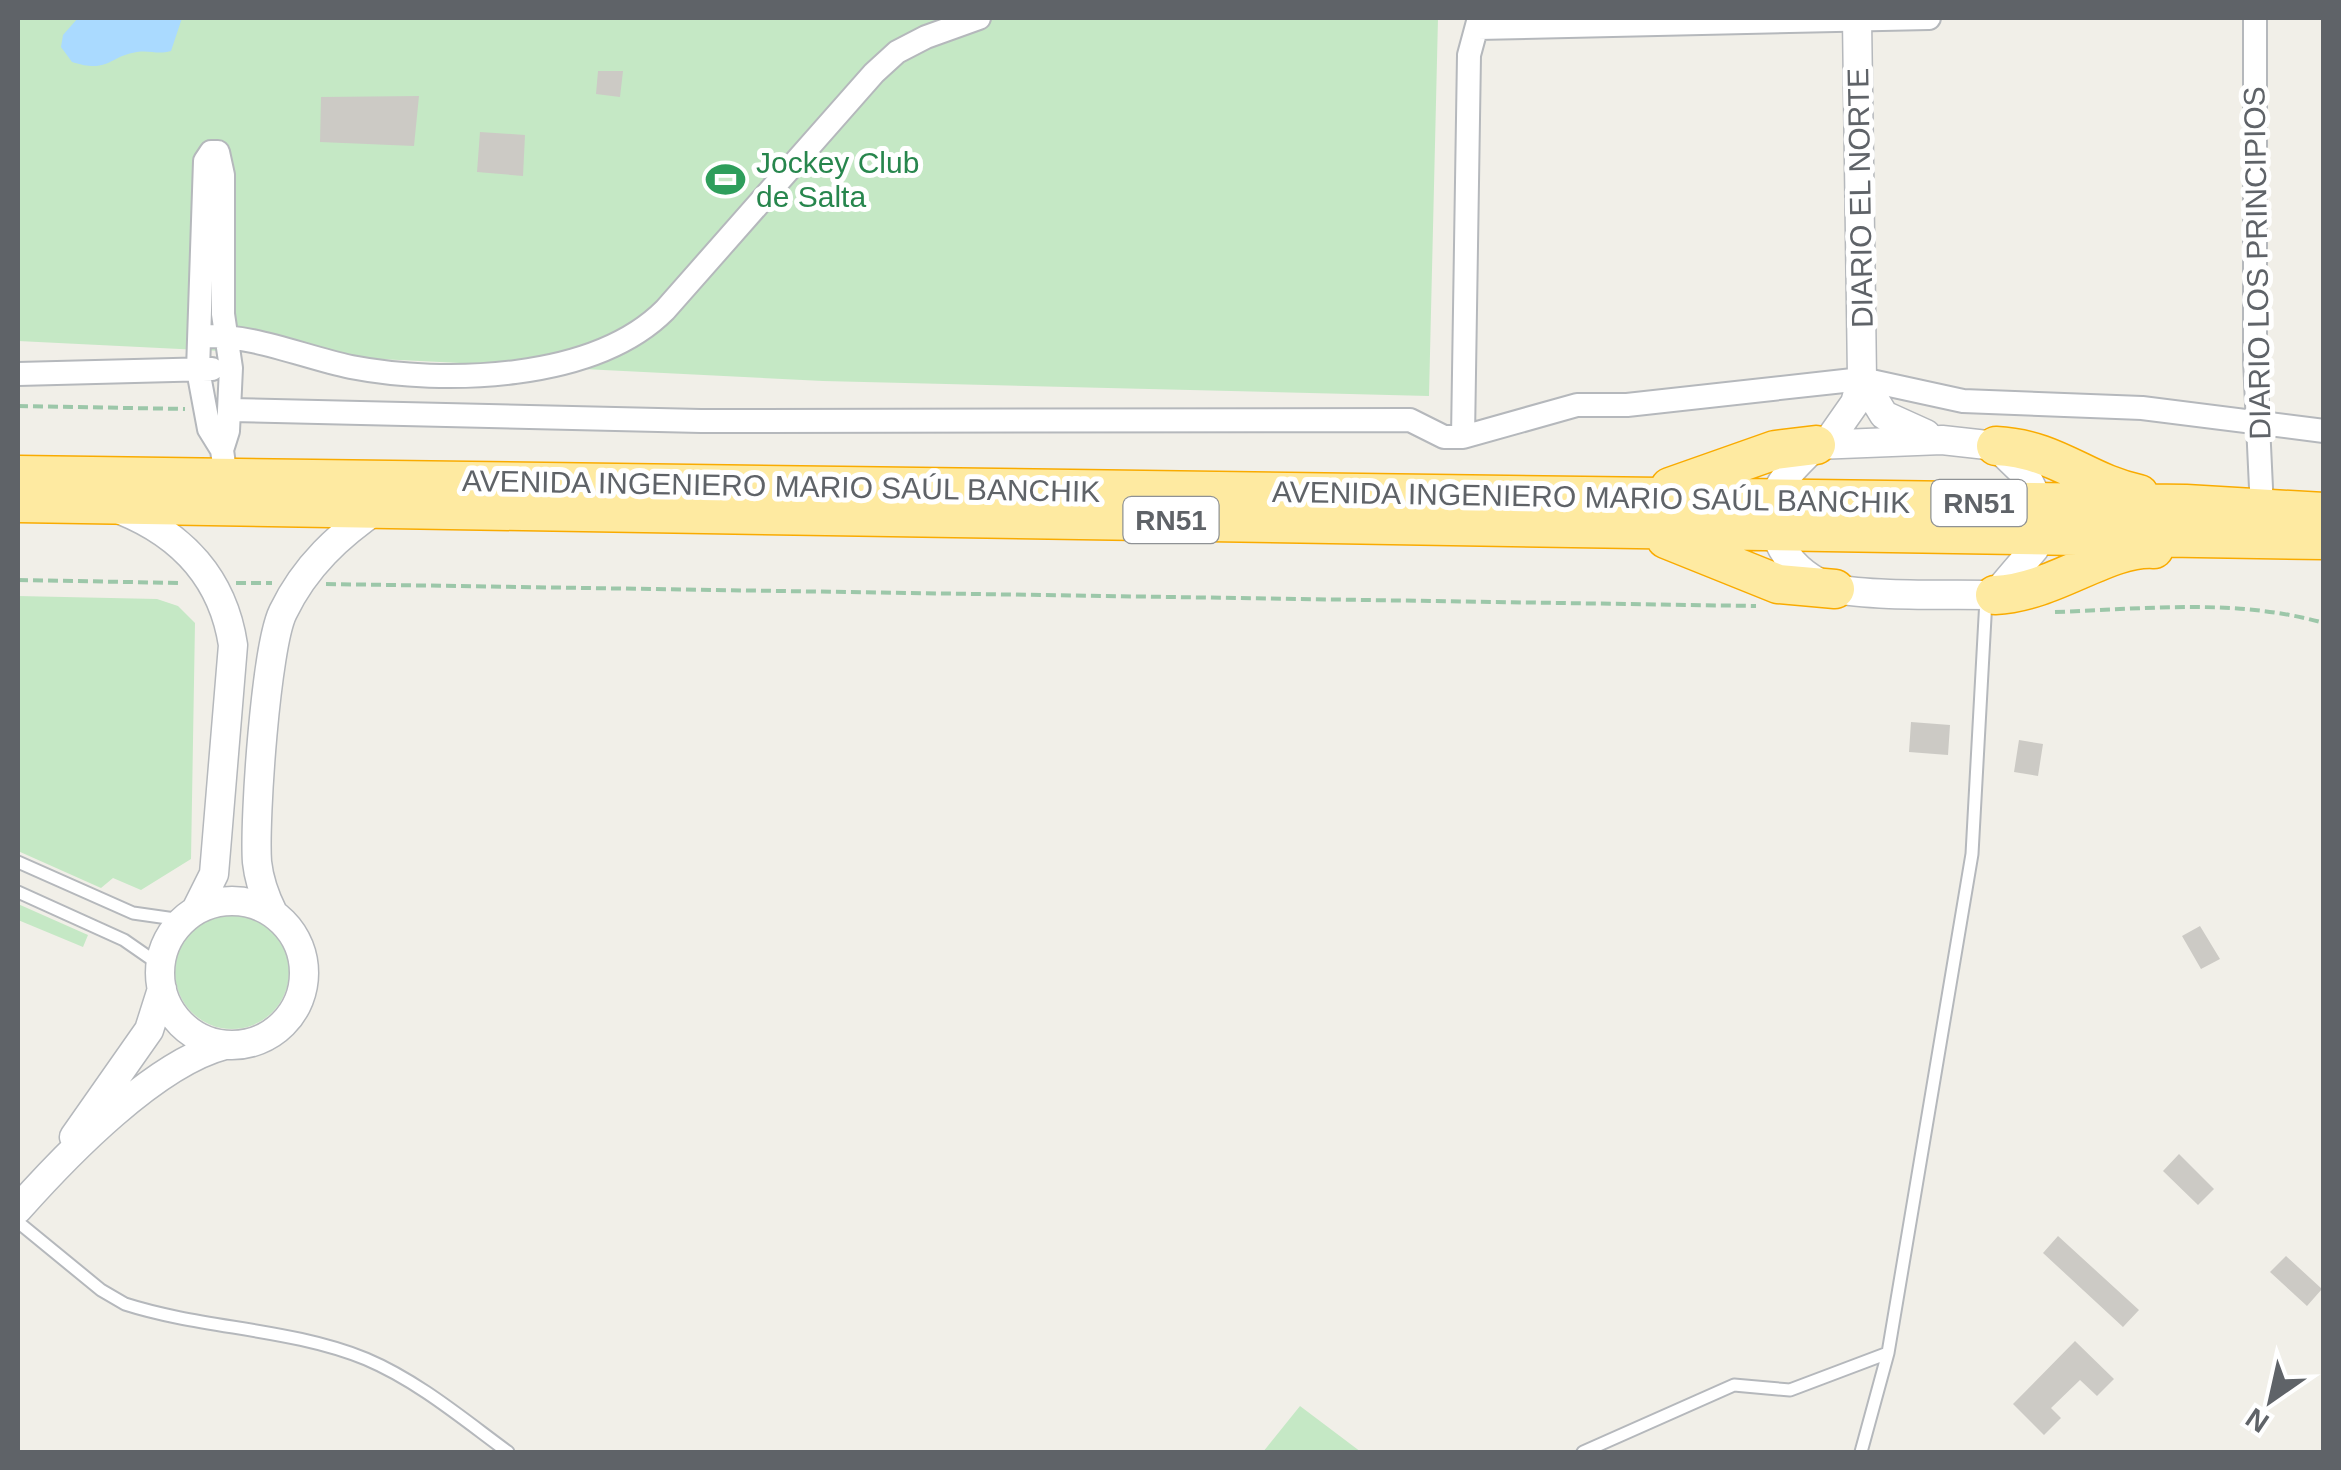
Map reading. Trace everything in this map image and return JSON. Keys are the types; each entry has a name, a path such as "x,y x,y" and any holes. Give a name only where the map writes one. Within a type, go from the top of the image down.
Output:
{"highway":[{"path":"1627,512 1775,450 1822,444"},
{"path":"1996,446 2038,450 2127,492 2206,506"},
{"name":"AVENIDA INGENIERO MARIO SAÚL BANCHIK","path":"18,475 224,464 1627,512 2040,518 2206,506 2324,512"},
{"name":"AVENIDA INGENIERO MARIO SAÚL BANCHIK","path":"18,503 1627,512"},
{"path":"1627,512 1778,584 1835,588"},
{"name":"AVENIDA INGENIERO MARIO SAÚL BANCHIK","path":"2040,518 2233,538 2324,540"},
{"path":"1990,595 2038,590 2141,548 2203,551 2233,538"}],"street":[{"path":"202,336 228,336 354,367 487,376 532,370 621,341 665,310 897,52 979,18"},
{"name":"DIARIO EL NORTE","path":"1857,18 1862,379"},
{"path":"1463,436 1469,55 1478,23 1930,18"},
{"name":"DIARIO LOS PRINCIPIOS","path":"2256,18 2262,509"},
{"path":"211,152 218,152 223,160 223,314 231,368 224,464 209,429 198,370 202,336 204,161 211,152"},
{"path":"18,374 231,368"},
{"path":"1862,379 1884,415 1942,440"},
{"path":"1822,444 1942,440 1996,446 2025,474 2040,518 2026,563 1990,595 1835,588 1805,576 1782,550 1775,515 1788,476 1822,444 1854,403 1862,379"},
{"path":"230,410 702,421 1410,420 1444,437 1463,436 1578,405 1627,405 1862,379 1963,401 2142,408 2324,431"},
{"path":"18,1208 45,1178 149,1030 167,941 189,915 214,874 233,645 228,611 213,583 190,554 160,528 110,506"},
{"path":"273,913 257,861 270,672 280,616 322,553 380,507"},
{"path":"45,1178 180,1061 226,1045 250,1044 272,1034 290,1019 301,998 305,974 302,950 290,929 273,913 234,900 189,915"},
{"path":"161,977 170,1010 185,1028 226,1045"}],"lane":[{"path":"1862,1452 1888,1353 1972,854 1990,595"},
{"path":"18,862 133,913 189,915"},
{"path":"18,892 124,940 161,977"},
{"path":"18,1222 53,1253 125,1304 320,1344 366,1359 426,1392 508,1452"},
{"path":"1583,1452 1734,1385 1790,1390 1888,1353"}],"path":[{"path":"18,406 205,410"},
{"path":"18,580 1765,606"},
{"path":"2042,612 2220,605 2262,607 2324,623"}],"green space":[{"name":"Jockey Club de Salta","path":"18,18 1438,18 1429,396 823,381 18,341"},
{"path":"18,596 157,599 178,606 195,623 191,859 141,890 113,878 101,888 18,851"},
{"path":"18,904 88,935 83,947 18,920"},
{"path":"232,915 254,919 272,932 285,950 289,972 285,994 272,1012 254,1025 232,1029 210,1025 192,1012 179,994 175,972 179,950 192,932 210,919"},
{"path":"1300,1406 1361,1452 1263,1452"}],"water":[{"path":"78,18 182,18 171,51 137,52 94,66 72,62 61,47 63,35"}],"building":[{"path":"598,71 623,71 620,97 596,94"},
{"path":"419,96 414,146 320,142 321,97"},
{"path":"480,132 525,135 523,176 477,172"},
{"path":"1911,722 1950,725 1948,755 1909,752"},
{"path":"2019,740 2043,744 2038,776 2014,772"},
{"path":"2200,926 2220,959 2201,969 2182,936"},
{"path":"2179,1154 2214,1189 2198,1205 2163,1171"},
{"path":"2058,1236 2139,1310 2123,1327 2043,1253"},
{"path":"2286,1256 2322,1289 2307,1306 2270,1272"},
{"path":"2075,1341 2114,1379 2097,1396 2080,1380 2051,1408 2061,1418 2044,1435 2013,1404"}],"place":[{"name":"Jockey Club de Salta","path":"726,179"}]}
